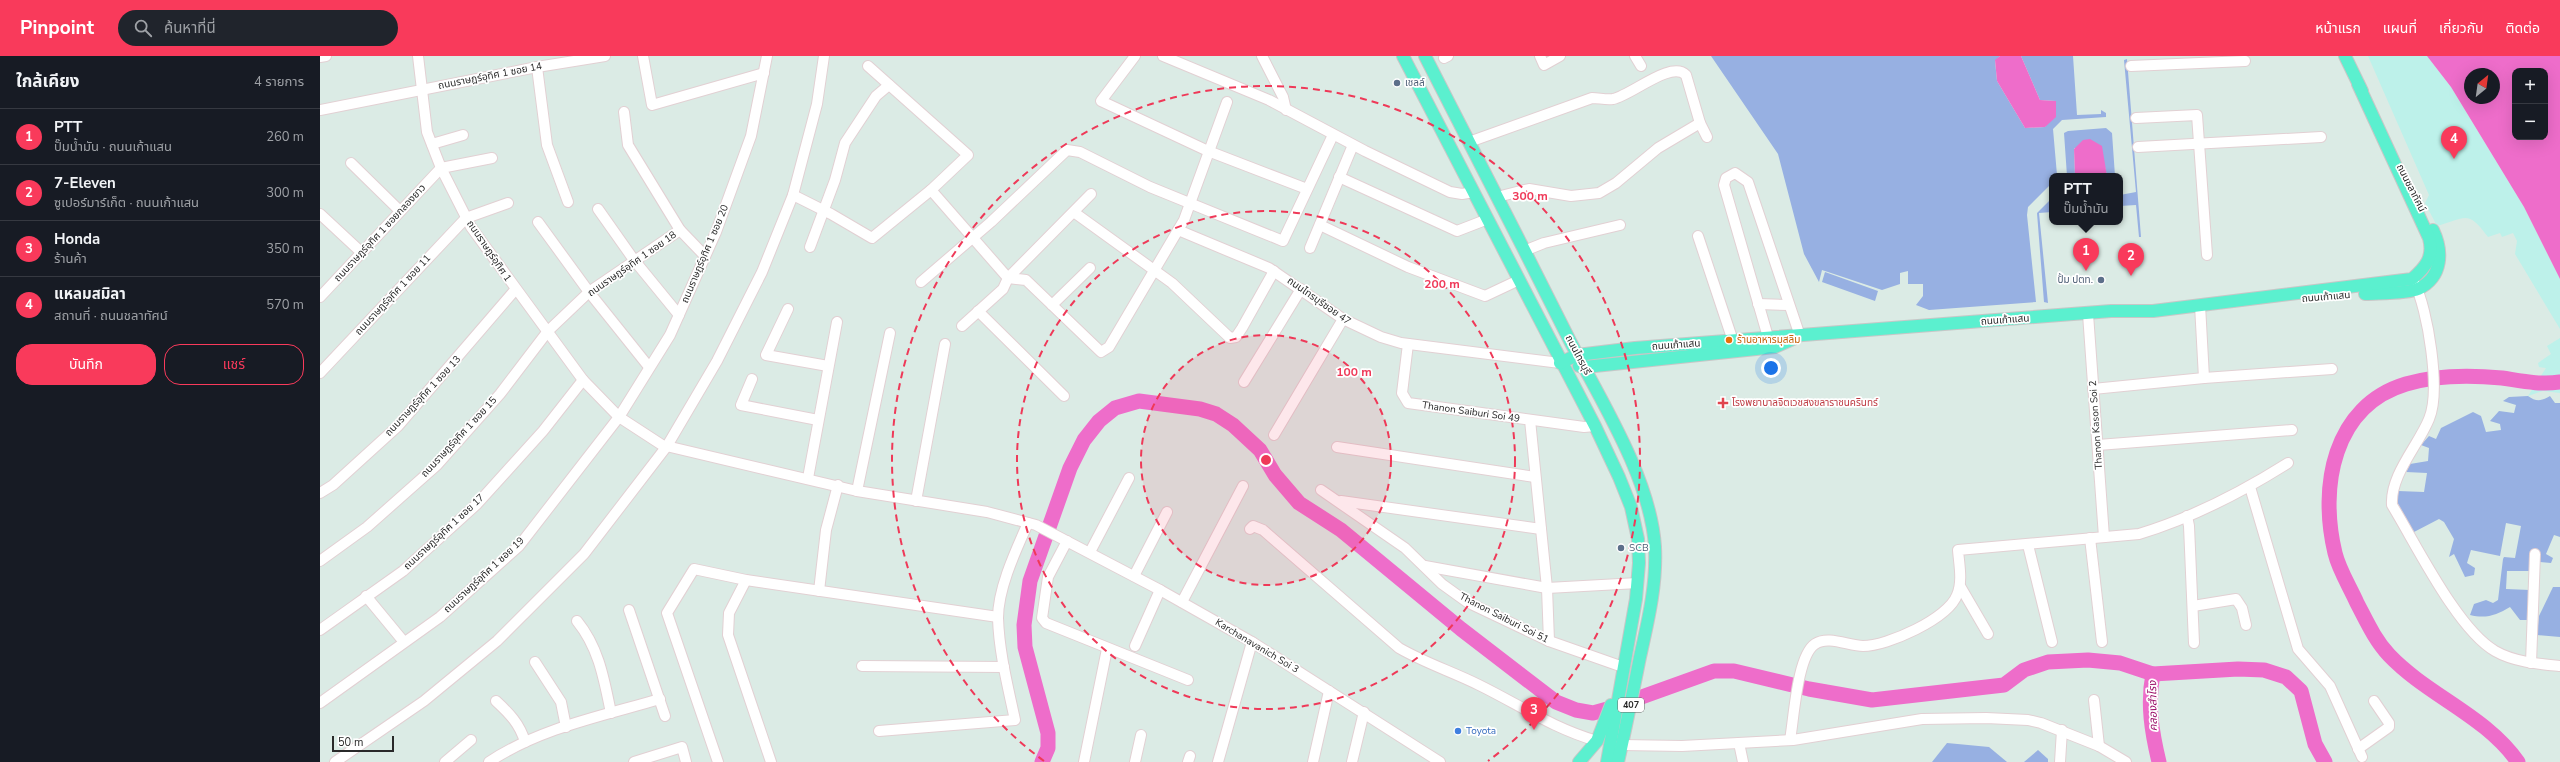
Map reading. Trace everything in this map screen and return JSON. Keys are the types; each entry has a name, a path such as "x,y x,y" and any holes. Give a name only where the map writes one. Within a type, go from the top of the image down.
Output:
{"main road":[{"name":"ถนนไทรบุรี","path":"1403,56 1520,280 1560,363 1594,426 1619,477 1631,507 1638,539 1638,583 1622,669"},
{"name":"ถนนไทรบุรี","path":"1424,56 1577,354 1586,367 1634,468 1652,523 1654,579 1638,675 1623,740"},
{"name":"ถนนชลาทัศน์","path":"2345,56 2440,245 2440,261 2434,274 2415,284"},
{"name":"ถนนเก้าแสน","path":"1577,354 1768,337 1800,336 2088,314 2153,311 2205,304 2234,306 2415,284"},
{"name":"ถนนเก้าแสน","path":"1560,363 1586,367 1775,347 1800,336"},
{"path":"1560,363 1577,354"},
{"name":"407","path":"1615,762 1609,726 1622,669"},
{"path":"1579,762 1609,726"},
{"name":"407","path":"1615,762 1623,740"}],"street":[{"path":"320,57 326,56"},
{"name":"ถนนราษฎร์อุทิศ 1","path":"418,56 427,132 441,168 466,218 515,290 548,331 582,380 619,417 662,445 838,485"},
{"name":"ถนนราษฎร์อุทิศ 1 ซอย 14","path":"320,110 537,67 605,56"},
{"path":"643,56 652,106 764,73"},
{"name":"ถนนราษฎร์อุทิศ 1 ซอย 20","path":"619,417 670,335 716,232 751,136 767,56"},
{"path":"335,762 424,702 498,641 584,554 667,446 717,361 762,272 793,195 817,104 824,56"},
{"path":"1135,56 1102,102 1208,151 1307,189"},
{"path":"1163,56 1178,59 1269,100 1353,145 1450,192 1462,194 1474,192"},
{"path":"1262,56 1283,97 1286,110"},
{"path":"1540,56 1544,65 1560,56"},
{"path":"1635,56 1641,66"},
{"path":"2131,66 2245,61"},
{"path":"793,195 823,209 872,238 931,190 968,155 868,66"},
{"path":"537,67 547,145 568,202"},
{"path":"1469,142 1592,98 1613,99 1636,91 1653,78 1673,70 1682,71 1686,75 1700,123 1707,138"},
{"path":"810,247 835,180 845,143 876,96 889,85"},
{"path":"931,190 1008,278 1026,280 1096,349 1101,352 1106,351 1156,269 1191,204 1208,151 1227,102"},
{"path":"624,112 628,145 680,230 705,256"},
{"path":"2136,118 2197,115 2207,255"},
{"path":"1497,197 1529,189 1571,196 1599,193 1616,183 1658,148 1700,123"},
{"path":"921,282 973,237 1067,150 1080,152 1191,204 1283,241 1333,134"},
{"path":"432,144 463,135"},
{"path":"2138,147 2321,137"},
{"path":"1310,248 1353,145"},
{"path":"441,168 492,158"},
{"path":"351,163 400,211"},
{"name":"ถนนราษฎร์อุทิศ 1 ซอยกลองยาว","path":"322,293 362,253 441,168"},
{"path":"1768,337 1724,185 1728,176 1735,174 1748,182 1800,336"},
{"path":"1339,177 1457,231 1488,219"},
{"path":"962,326 1003,289 1008,278 1091,194"},
{"path":"466,218 508,202"},
{"path":"598,209 634,260 679,315"},
{"path":"1074,212 1156,269 1233,339 1274,271"},
{"path":"320,214 362,253"},
{"name":"ถนนราษฎร์อุทิศ 1 ซอย 11","path":"320,373 466,218"},
{"path":"538,222 589,292 649,367"},
{"path":"1320,225 1408,267 1485,296 1520,280"},
{"path":"1524,251 1544,243 1620,225"},
{"name":"ถนนราษฎร์อุทิศ 1 ซอย 18","path":"548,331 589,292 680,230"},
{"name":"ถนนไทรบุรีซอย 47","path":"1178,230 1274,271 1343,320 1381,337 1408,344 1560,363"},
{"path":"1698,236 1733,341"},
{"path":"1052,305 1090,268"},
{"path":"2415,284 2432,354 2434,401 2430,419 2395,483 2392,495 2392,505 2459,617 2495,651 2531,663 2560,666"},
{"path":"1244,382 1301,289"},
{"name":"ถนนราษฎร์อุทิศ 1 ซอย 13","path":"320,493 333,485 398,426 515,290"},
{"path":"1758,304 1789,304"},
{"path":"2204,378 2205,304"},
{"path":"788,309 766,355 828,366"},
{"path":"978,310 1064,396"},
{"name":"Thanon Kason Soi 2","path":"2088,314 2104,537"},
{"path":"1274,435 1343,320"},
{"path":"808,478 837,322"},
{"name":"ถนนราษฎร์อุทิศ 1 ซอย 15","path":"320,561 367,527 437,464 500,394 548,331"},
{"path":"857,491 890,333"},
{"path":"916,501 945,344"},
{"name":"Thanon Saiburi Soi 49","path":"1408,344 1402,393 1408,403 1584,427 1594,426"},
{"path":"2093,389 2204,378 2332,369"},
{"name":"ถนนราษฎร์อุทิศ 1 ซอย 17","path":"320,630 403,571 477,504 543,430 582,380"},
{"path":"752,380 740,404 818,420"},
{"name":"ถนนราษฎร์อุทิศ 1 ซอย 19","path":"320,702 440,617 519,546 619,417"},
{"path":"1530,420 1546,588 1549,641"},
{"path":"2098,445 2292,430"},
{"path":"1337,447 1535,476"},
{"path":"1790,740 1799,675 1807,656 1815,644 1829,641 1864,646 1897,638 1932,620 1954,602 1960,586 1958,550 2139,534 2187,516 2250,487 2288,463"},
{"path":"1090,552 1129,478"},
{"path":"819,591 826,530 838,485"},
{"name":"Karchanavanich Soi 3","path":"838,485 857,491 987,512 1032,524 1090,552 1252,642 1364,712 1440,762"},
{"path":"1182,602 1243,486"},
{"path":"2250,487 2298,649 2330,686 2360,753 2389,727 2389,723 2374,701"},
{"name":"Thanon Saiburi Soi 51","path":"1321,490 1405,548 1442,584 1467,602 1549,641 1622,669"},
{"path":"1339,501 1540,529"},
{"path":"1134,576 1167,512"},
{"path":"2187,516 2189,526 2194,643"},
{"path":"880,731 1015,720 1004,668 998,617 1008,568 1032,524"},
{"path":"1250,529 1254,526 1263,530 1399,648 1419,660 1494,692 1556,727 1597,741"},
{"path":"2090,538 2102,642"},
{"path":"1066,541 1048,577 1042,618 1046,623 1107,649 1188,680"},
{"path":"2028,545 2052,642"},
{"path":"2531,663 2535,554"},
{"path":"1425,566 1546,588 1638,583"},
{"path":"718,762 667,613 694,569 746,580 998,617"},
{"path":"746,580 729,613 728,635 770,762"},
{"path":"1960,586 1988,634"},
{"path":"1135,646 1160,590"},
{"path":"366,596 404,642"},
{"path":"2193,606 2236,599 2242,608 2246,625"},
{"path":"629,610 665,716"},
{"path":"577,621 590,637 602,666 611,713"},
{"path":"1218,762 1252,642"},
{"path":"1084,762 1107,649"},
{"path":"535,662 561,702 566,727"},
{"path":"862,666 1004,668"},
{"path":"1313,762 1329,691"},
{"path":"489,762 525,742 566,727 660,699"},
{"path":"2094,700 2098,746"},
{"path":"496,701 513,716 522,732 525,742"},
{"path":"1352,762 1364,712"},
{"path":"1623,740 1682,746 1790,740 1938,718 2028,720 2062,730 2098,746 2126,762"},
{"path":"2060,762 2062,730"},
{"path":"1135,762 1140,735"},
{"path":"445,762 471,740"},
{"path":"1739,743 1743,762"},
{"path":"634,762 682,747 686,762"}],"shaded area":[{"path":"1711,56 2000,56 1995,61 1997,81 2025,128 2045,127 2056,101 2040,100 2021,56 2073,56 2077,115 2101,114 2101,110 2106,113 2106,117 2062,120 2053,129 2057,173 2049,173 2049,186 2028,207 2027,215 2036,302 1929,310 1916,305 1923,296 1923,284 1908,284 1908,271 1900,273 1900,284 1882,290 1822,270 1819,282 1804,254 1778,154"},
{"path":"2000,56 2021,56 2040,100 2056,101 2056,117 2045,127 2025,128 1997,81 1995,60"},
{"path":"2427,56 2560,56 2560,279 2524,207 2451,87"},
{"path":"2127,59 2141,237 2139,237 2136,205 2123,206 2123,194 2136,192 2124,60"},
{"path":"2106,128 2112,133 2115,173 2106,173 2105,167 2074,148 2075,173 2067,173 2064,133 2068,131"},
{"path":"2090,139 2102,146 2106,173 2075,173 2074,149 2083,140"},
{"path":"2049,201 2049,212 2039,213 2048,303 2044,302 2037,213"},
{"path":"1825,272 1878,291 1875,301 1822,282"},
{"path":"2528,396 2539,400 2550,396 2555,403 2560,403 2560,537 2554,535 2546,554 2553,558 2551,563 2540,562 2538,553 2531,571 2507,571 2506,589 2530,590 2530,620 2520,620 2510,607 2491,616 2481,617 2470,615 2474,604 2486,600 2493,603 2498,600 2503,559 2504,557 2515,558 2521,526 2506,523 2500,556 2471,550 2467,563 2475,568 2474,575 2465,577 2454,554 2449,557 2454,539 2444,522 2439,519 2414,532 2398,504 2398,491 2424,492 2427,473 2406,472 2410,464 2428,461 2429,448 2421,445 2429,436 2436,439 2441,428 2473,412 2481,416 2486,432 2501,430 2500,424 2490,421 2499,411 2514,413 2516,405 2503,401 2509,397"},
{"path":"2553,587 2560,587 2560,637 2537,635 2539,616"},
{"path":"1947,743 1989,747 2007,762 1932,762"},
{"path":"2038,750 2048,759 2048,762 2024,762"}],"sand":[{"path":"2368,56 2427,56 2451,87 2524,207 2560,279 2560,329 2515,254 2517,241 2513,233 2502,237 2500,233 2488,237 2476,223 2471,219 2466,218 2461,218 2437,226 2425,203 2429,195"},
{"path":"2560,338 2560,393 2543,391 2528,396 2546,368 2539,367 2538,363 2551,354 2547,346"}],"waterway":[{"path":"2518,762 2505,746 2489,731 2404,669 2389,655 2375,637 2339,566 2335,553 2330,528 2329,502 2331,476 2337,452 2347,430 2362,410 2381,395 2406,384 2441,377 2466,376 2502,378 2538,383 2560,382"},
{"path":"1042,762 1048,748 1048,733 1025,647 1024,625 1030,581 1070,468 1084,440 1099,421 1115,408 1139,401 1200,409 1216,414 1233,425 1260,450 1275,475 1299,503 1341,530 1461,629 1556,702 1576,710 1593,713 1611,708 1714,671 1734,671 1809,689 1872,700 2004,685 2024,670 2048,662 2088,660 2120,663 2153,674 2238,669 2264,670 2286,677 2301,691 2315,744 2325,762"},
{"name":"คลองสำโรง","path":"2153,674 2150,707 2154,740 2159,762"}],"place":[{"name":"เชลล์","path":"1397,83"},
{"name":"แหลมสมิลา","path":"2454,159"},
{"name":"PTT","path":"2086,271"},
{"name":"7-Eleven","path":"2131,276"},
{"name":"ปั้ม ปตท.","path":"2101,280"},
{"name":"ร้านอาหารมุสลิม","path":"1729,340"},
{"name":"โรงพยาบาลจิตเวชสงขลาราชนครินทร์","path":"1723,403"},
{"name":"SCB","path":"1621,548"},
{"name":"Honda","path":"1534,730"},
{"name":"Toyota","path":"1458,731"}]}
